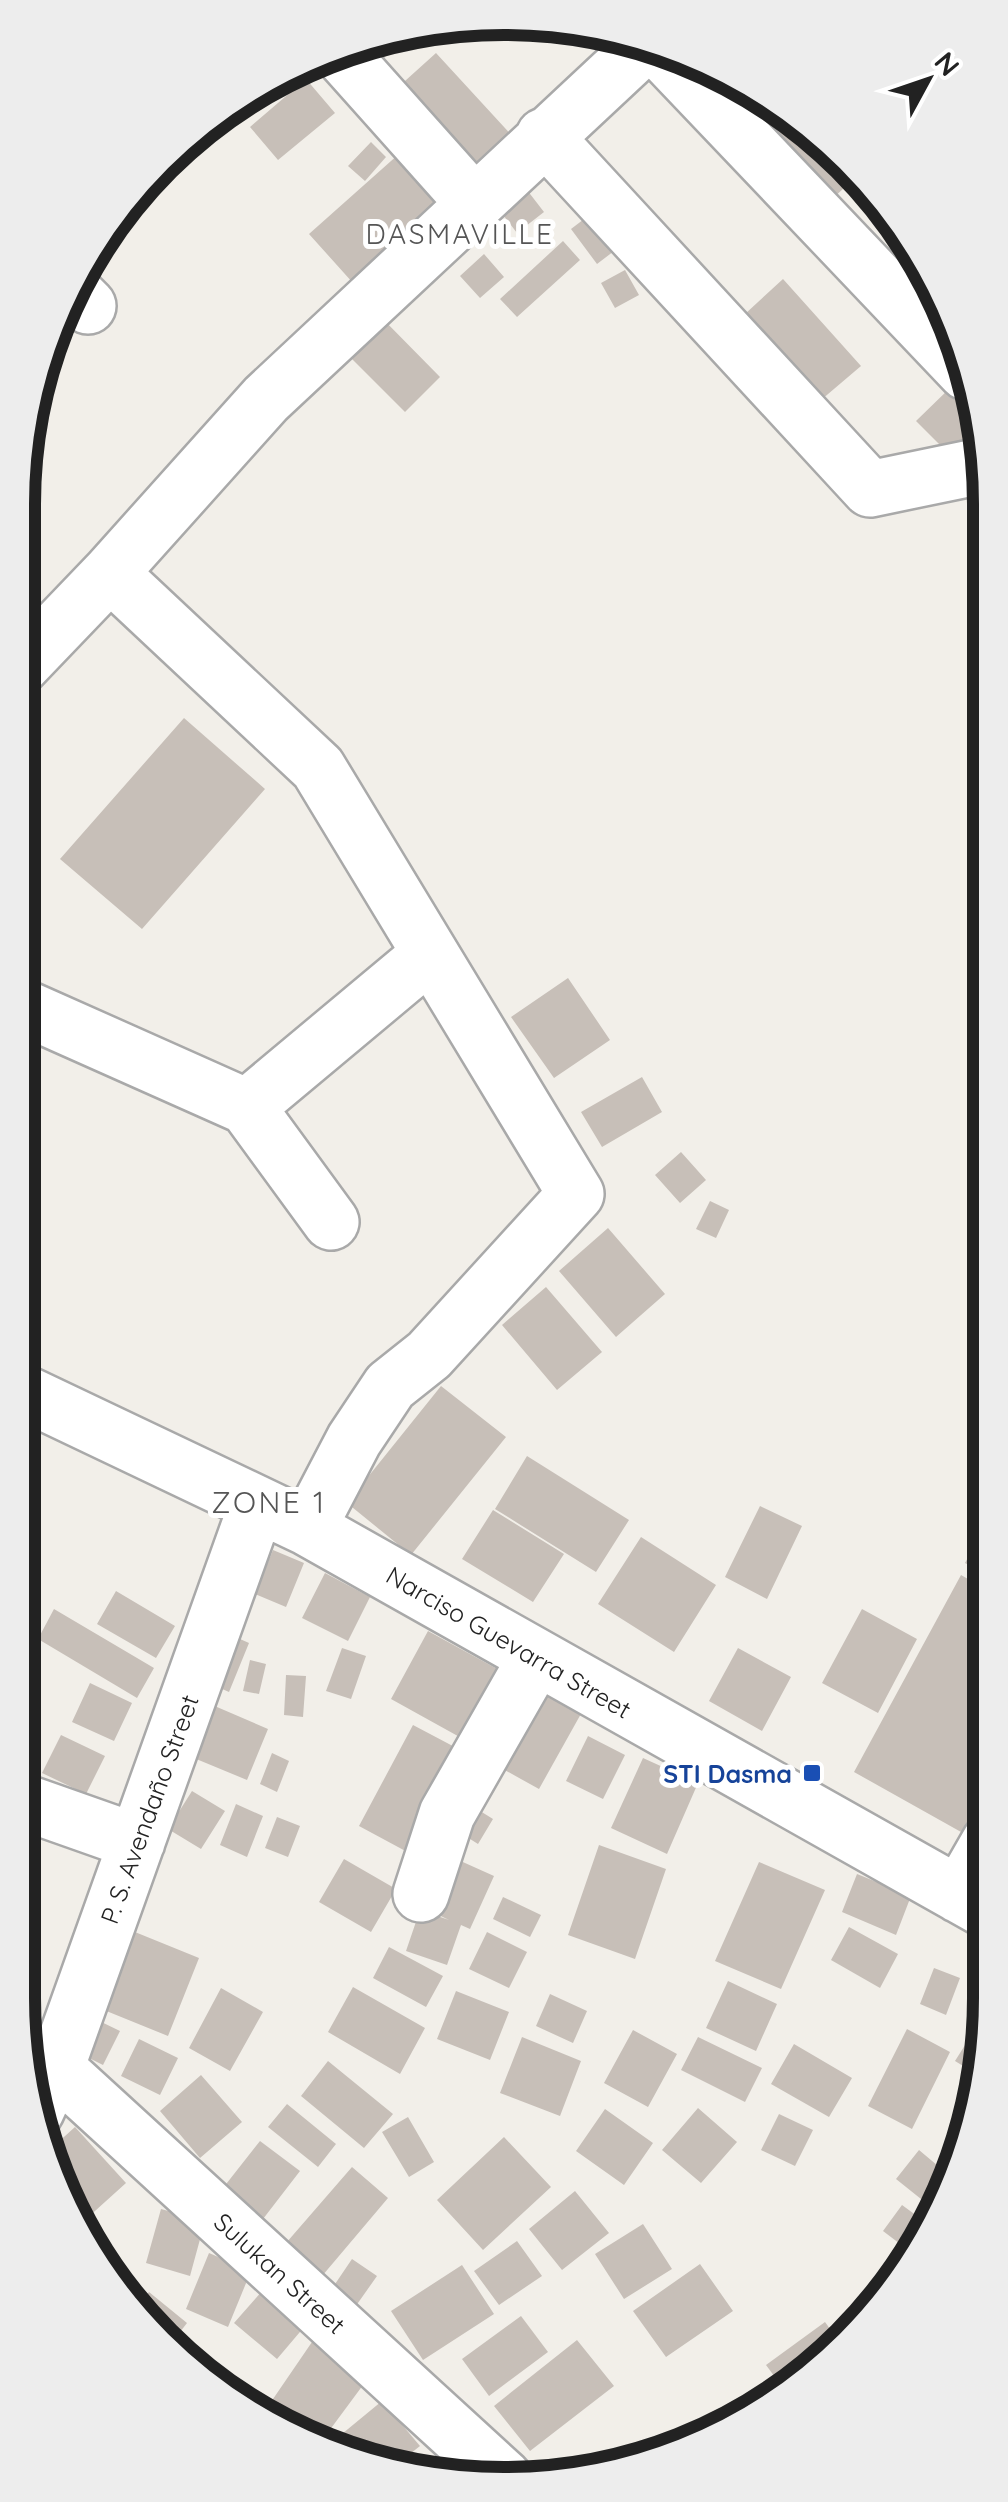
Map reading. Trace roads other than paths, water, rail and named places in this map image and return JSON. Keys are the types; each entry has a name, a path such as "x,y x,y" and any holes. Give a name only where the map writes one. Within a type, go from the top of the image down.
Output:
{"street":[{"path":"35,651 266,398 636,54"},
{"path":"348,62 474,203"},
{"path":"675,68 948,353"},
{"path":"544,136 870,489 972,468"},
{"path":"110,573 318,768 576,1194 429,1355 390,1386 354,1440 308,1528"},
{"path":"246,1107 430,954"},
{"path":"35,1013 246,1107 331,1222"},
{"name":"Narciso Guevarra Street","path":"35,1398 308,1528 973,1903"},
{"name":"P. S. Avendaño Street","path":"46,2090 257,1505"},
{"path":"422,1894 448,1814 536,1658"},
{"path":"35,1806 136,1842"},
{"name":"Sulukan Street","path":"46,2090 491,2467"}],"place":[{"name":"STI Dasma","path":"812,1773"}],"district":[{"name":"DASMAVILLE","path":"460,233"},
{"name":"ZONE 1","path":"269,1502"}]}
